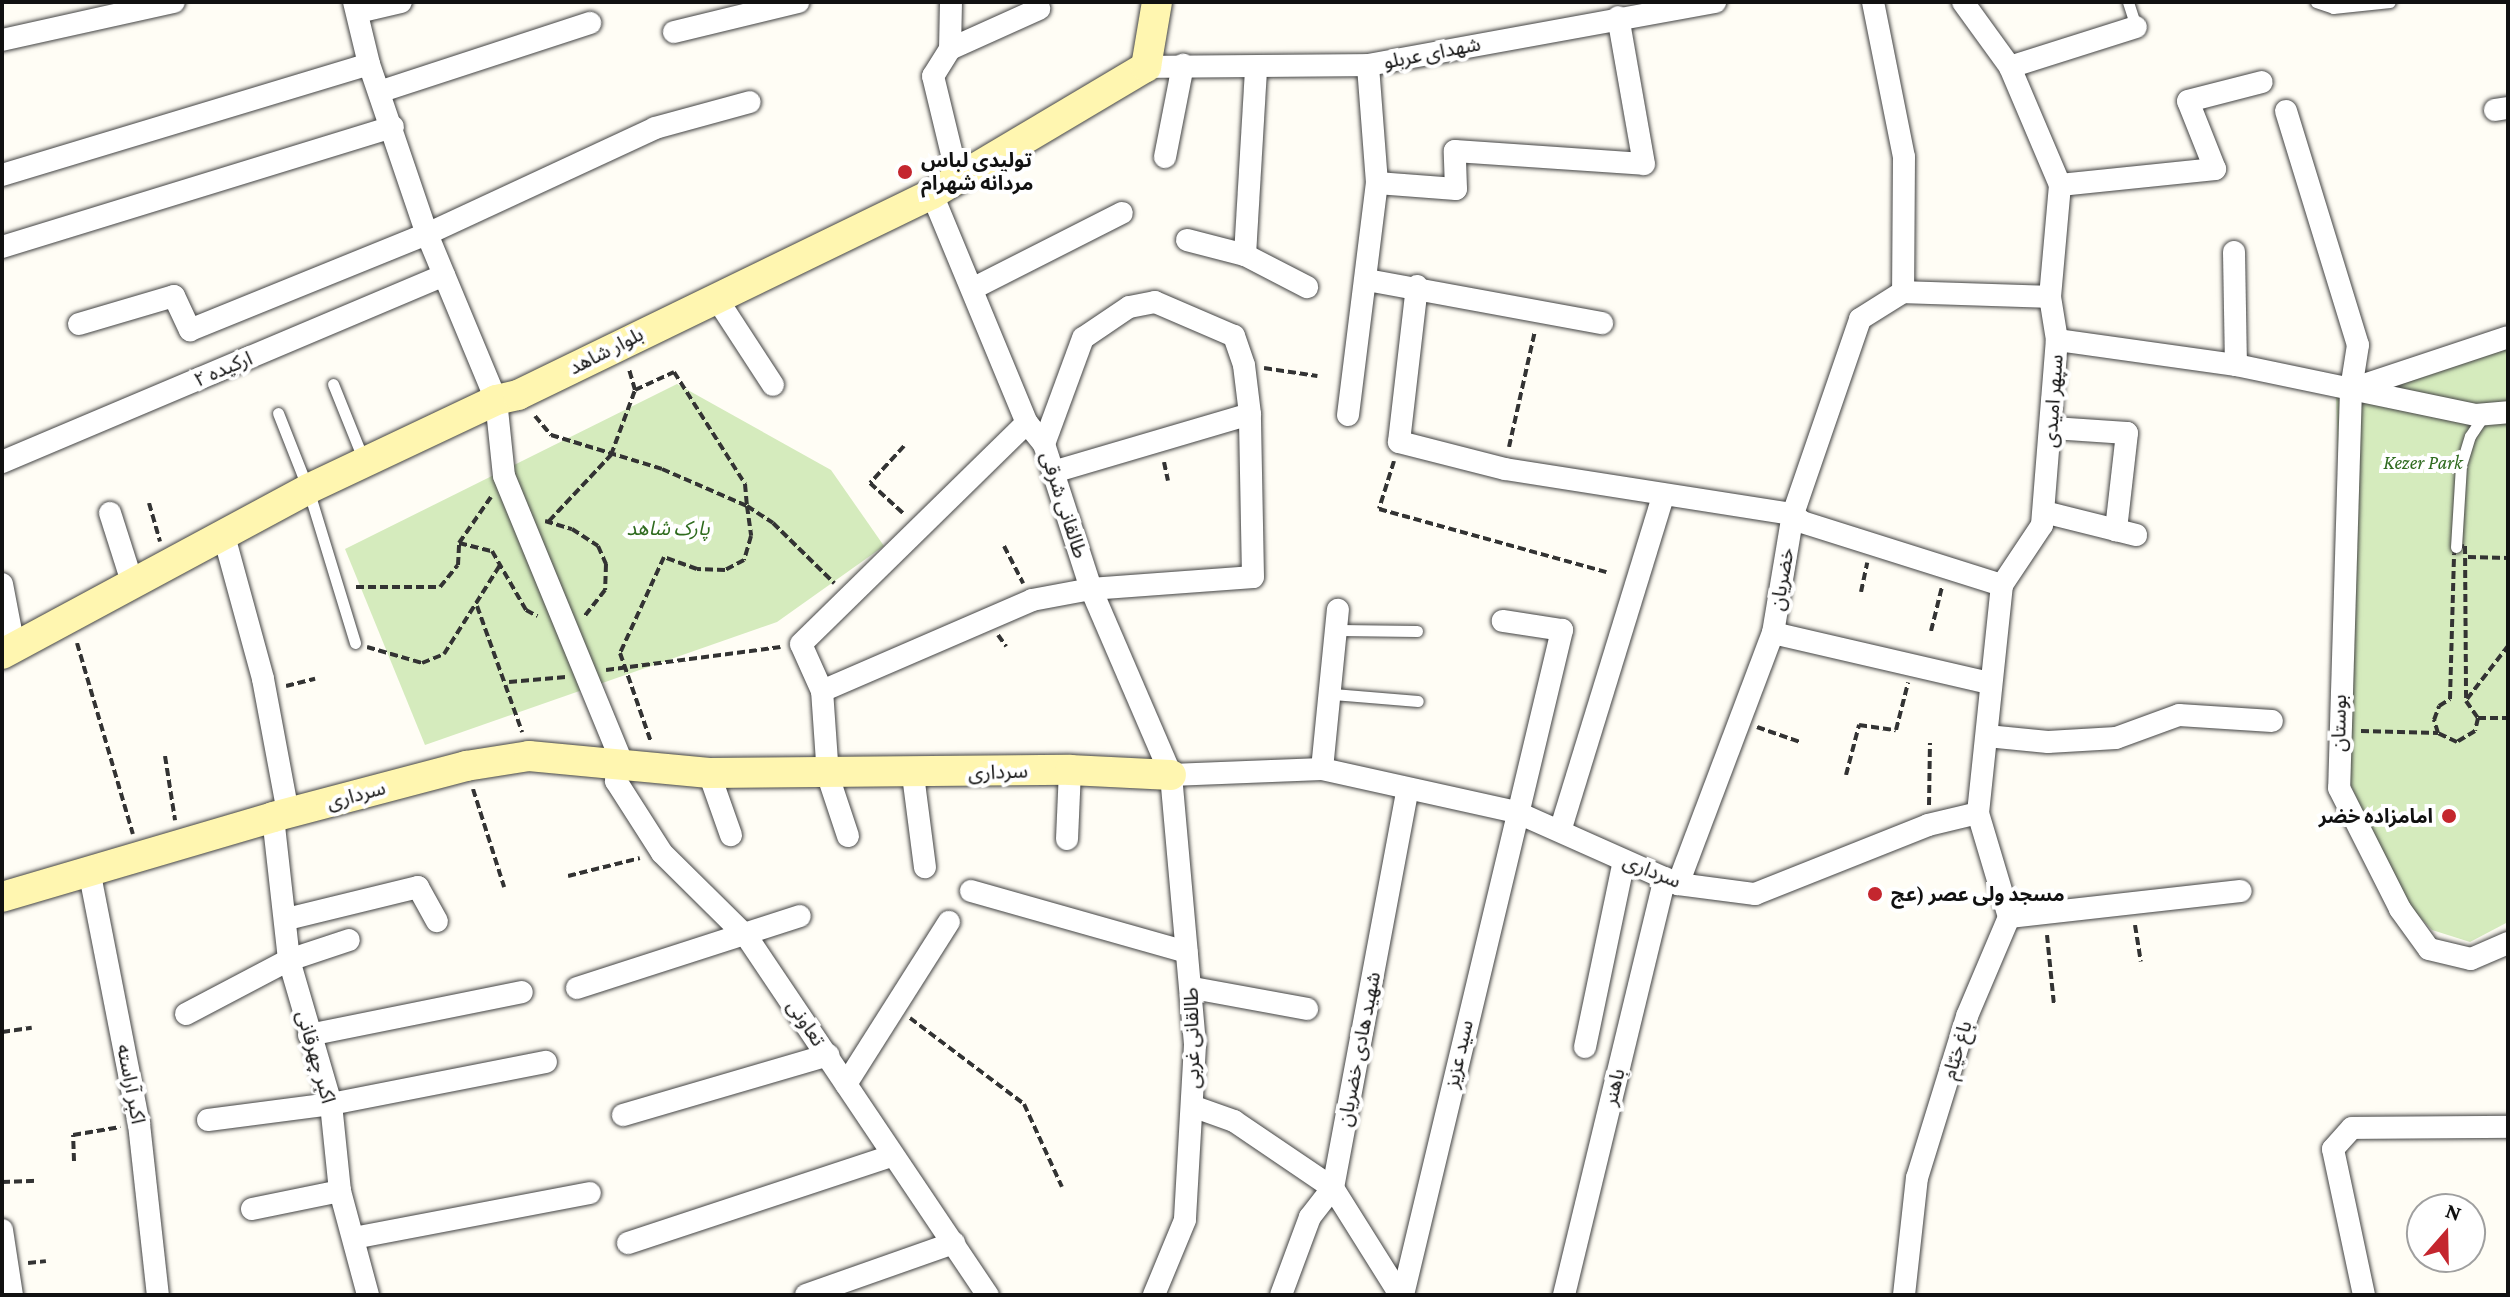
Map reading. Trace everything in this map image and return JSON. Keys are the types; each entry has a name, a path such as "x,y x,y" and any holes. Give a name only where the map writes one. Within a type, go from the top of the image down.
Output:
{"main road":[{"path":"1146,67 1157,2"},
{"name":"بلوار شاهد","path":"8,650 71,621 308,489 507,398 932,194 957,175 1146,67"},
{"name":"سرداری","path":"2,897 90,875 281,815 466,766 529,756 622,762 709,773 828,776 1070,770 1171,775"}],"street":[{"path":"2,40 174,2"},
{"path":"401,2 356,7 369,64 382,91 427,234 444,275 507,398 504,476 622,762"},
{"path":"674,32 798,2"},
{"path":"951,2 950,49 933,76 957,175"},
{"name":"شهدای عربلو","path":"1146,67 1183,65 1256,69 1368,65 1618,17 1715,2"},
{"path":"1873,2 1904,157 1903,292 2050,297"},
{"name":"سپهر امیدی","path":"1963,2 2010,67 2060,185 2050,297 2057,340 2053,428 2044,512 2042,525 2002,585 1978,813"},
{"path":"950,49 1039,9"},
{"path":"1377,183 1456,189 1455,151 1644,164 1618,17"},
{"path":"382,91 590,23"},
{"path":"2010,67 2136,27"},
{"path":"2,175 369,64"},
{"path":"1165,157 1183,65"},
{"path":"1348,415 1377,183 1368,65"},
{"path":"1245,255 1256,69"},
{"path":"2060,185 2215,169 2188,101 2262,82"},
{"path":"79,324 174,296 190,330 427,234 655,128 750,102"},
{"name":"بوستان","path":"2286,111 2358,345 2351,389 2338,731 2339,788 2400,909 2429,949 2471,959 2508,943"},
{"path":"2,247 393,127"},
{"name":"طالقانی شرقی","path":"932,194 1027,423 1044,444 1091,589 1171,775"},
{"path":"972,289 1122,213"},
{"path":"1187,240 1245,255 1307,287"},
{"path":"2234,252 2236,365"},
{"name":"ارکیده ۲","path":"2,462 444,275"},
{"path":"1367,280 1417,286 1602,323"},
{"path":"1417,286 1399,442 1505,469 1793,514 1802,522 1948,565 2002,585"},
{"name":"خضریان","path":"1671,881 1728,761 1736,719 1773,633 1793,514 1860,319 1903,292"},
{"path":"715,296 773,385"},
{"path":"822,691 1032,600 1091,589 1253,577 1250,414 1244,365 1234,336 1155,302 1129,307 1083,338 1044,444"},
{"path":"2351,389 2508,337"},
{"path":"2057,340 2236,365 2485,414 2508,412"},
{"path":"1053,472 1250,414"},
{"path":"848,836 828,776 822,691 801,644 1027,423"},
{"path":"2044,512 2126,533 2127,433 2053,428"},
{"path":"1561,828 1663,496"},
{"path":"110,513 133,585"},
{"name":"اکبر چهرقانی","path":"224,536 265,691 281,815 289,960 331,1104 340,1191 366,1294"},
{"path":"2,584 8,650"},
{"path":"1322,769 1333,694 1339,620"},
{"name":"سید عزیز","path":"1402,1295 1562,630 1503,621"},
{"path":"1773,633 1990,683"},
{"path":"1987,736 2048,742 2116,738 2179,715 2272,721"},
{"name":"تعاونی","path":"622,762 616,781 662,853 747,937 828,1055 891,1156 988,1295"},
{"name":"سرداری","path":"1171,775 1322,769 1407,791 1516,812 1561,828 1671,881 1755,894 1928,825 1978,813"},
{"path":"1067,839 1070,770"},
{"path":"709,773 731,835"},
{"path":"913,775 925,867"},
{"name":"طالقانی غربی","path":"1154,1295 1185,1220 1192,1106 1193,988 1171,775"},
{"name":"شهید هادی خضریان","path":"1281,1295 1310,1217 1333,1188 1407,791"},
{"path":"1978,813 2009,917 2241,891"},
{"path":"1585,1047 1624,861"},
{"name":"اکبر آراسته","path":"90,875 139,1124 158,1295"},
{"name":"باهنر","path":"1564,1295 1671,881"},
{"path":"287,919 418,887 437,921"},
{"path":"971,891 1187,952"},
{"path":"577,988 747,937 800,916"},
{"name":"باغ خیّام","path":"1904,1295 1917,1178 1967,1016 2009,917"},
{"path":"846,1084 949,922"},
{"path":"186,1014 289,960 349,940"},
{"path":"1193,988 1307,1009"},
{"path":"309,1035 522,992"},
{"path":"623,1115 828,1055"},
{"path":"208,1120 331,1104 546,1062"},
{"path":"1192,1106 1234,1121 1333,1188 1402,1295"},
{"path":"2364,1295 2333,1149 2352,1128 2508,1127"},
{"path":"628,1243 891,1156"},
{"path":"252,1209 340,1191"},
{"path":"354,1238 590,1193"},
{"path":"2,1230 12,1295"},
{"path":"806,1295 954,1243"}],"lane":[{"path":"2128,2 2136,27"},
{"path":"2316,2 2333,8 2390,2"},
{"path":"333,384 365,462"},
{"path":"278,413 308,489 355,643"},
{"path":"2456,547 2461,465 2470,436 2485,414"},
{"path":"1339,620 1417,631"},
{"path":"1333,694 1418,701"}],"path":[{"path":"1505,469 1539,312"},
{"path":"549,521 611,455 635,390 621,344"},
{"path":"1244,365 1317,376"},
{"path":"635,390 674,372 745,484 751,536 744,560 725,570 697,569 664,557 620,653 660,767"},
{"path":"507,398 551,435 719,490 747,506 773,523 848,596"},
{"path":"1399,442 1379,509 1606,572"},
{"path":"904,446 870,483 921,530"},
{"path":"337,586 440,587 458,565 459,543 504,476"},
{"path":"149,503 168,567"},
{"path":"1861,592 1870,544"},
{"path":"1004,546 1032,600"},
{"path":"2338,731 2438,733 2450,741 2464,740 2475,731 2478,718 2466,701 2468,557 2465,546 2456,547 2450,699 2436,712 2438,733"},
{"path":"2468,557 2508,558"},
{"path":"355,643 422,663 444,654 500,565"},
{"path":"1931,631 1948,565"},
{"path":"477,606 509,682 529,756"},
{"path":"71,621 140,859"},
{"path":"509,682 586,675 623,666 801,644"},
{"path":"2466,701 2508,646"},
{"path":"1846,775 1859,725 1896,730 1913,665"},
{"path":"265,691 315,679"},
{"path":"2478,718 2508,718"},
{"path":"1736,719 1800,742"},
{"path":"1928,825 1930,743"},
{"path":"165,756 179,847"},
{"path":"466,766 504,887"},
{"path":"568,876 662,853"},
{"path":"2132,903 2141,962"},
{"path":"2045,913 2054,1005"},
{"path":"896,1008 1024,1104 1062,1187"},
{"path":"2,1032 32,1028"},
{"path":"74,1161 73,1135 139,1124"},
{"path":"2,1182 38,1181"}],"green space":[{"name":"Kezer Park","path":"2508,349 2508,922 2470,942 2432,930 2402,898 2348,779 2336,397"},
{"name":"پارک شاهد","path":"677,384 831,470 884,546 777,622 425,745 345,549"}],"place":[{"name":"تولیدی لباس مردانه شهرام","path":"905,172"},
{"name":"امامزاده خضر","path":"2449,816"},
{"name":"مسجد ولی عصر (عج","path":"1875,894"}]}
